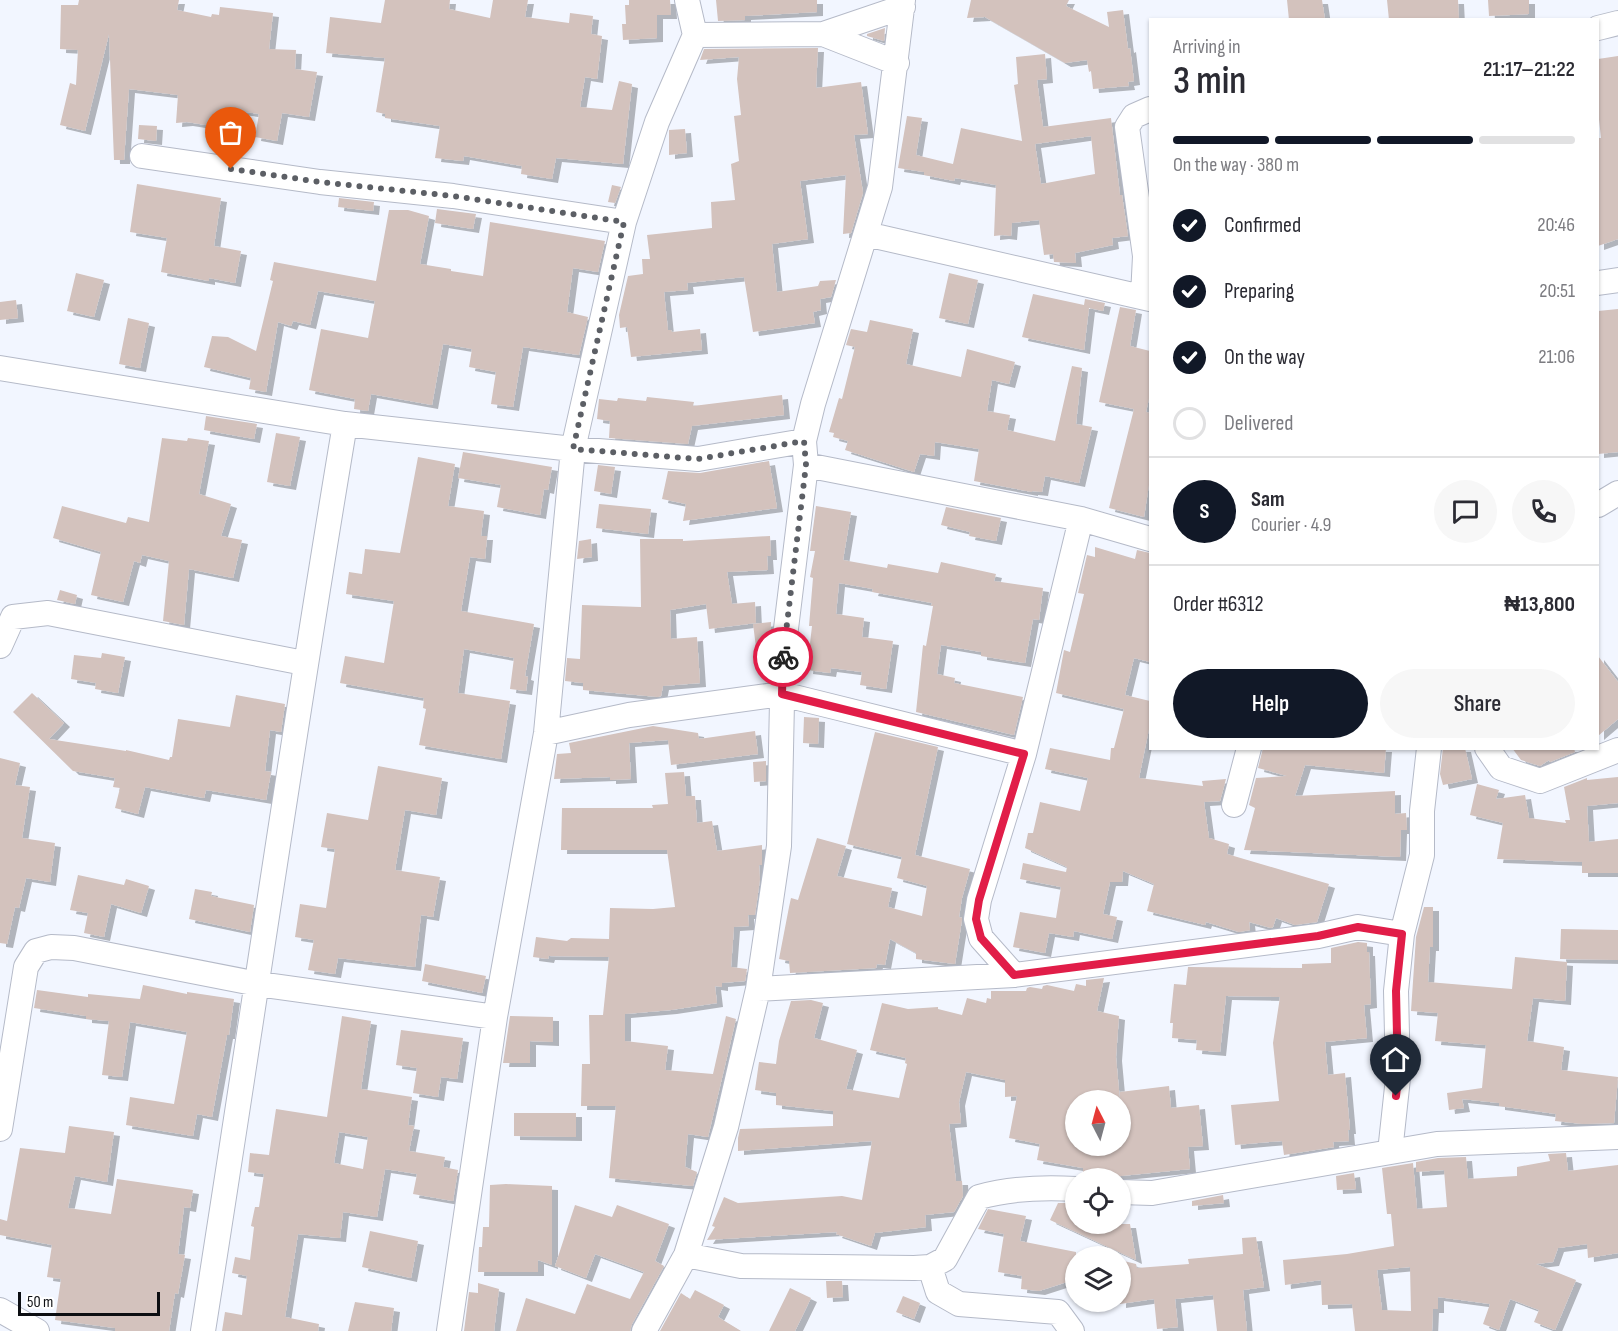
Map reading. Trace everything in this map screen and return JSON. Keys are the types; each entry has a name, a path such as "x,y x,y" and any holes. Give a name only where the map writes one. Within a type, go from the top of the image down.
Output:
{"street":[{"path":"449,1331 495,1017 546,733 573,449 624,222 657,122 695,35 687,0"},
{"path":"644,1331 686,1256 726,1127 758,989 779,846 783,653 806,465 804,441 813,404 880,187 903,4 823,34 695,35"},
{"path":"1599,28 1618,24"},
{"path":"823,34 897,63"},
{"path":"866,234 1147,297 1145,256 1127,127 1134,116 1149,109"},
{"path":"142,156 320,182 453,196 624,222"},
{"path":"1599,283 1618,280"},
{"path":"0,368 345,424 573,449 698,459 804,441"},
{"path":"203,1331 258,984 304,663 345,424"},
{"path":"806,465 1081,519 1149,539"},
{"path":"1599,504 1618,493"},
{"path":"1014,975 981,938 976,919 979,900 1024,754 1081,519"},
{"path":"0,646 13,617 48,613 304,663"},
{"path":"546,733 629,715 782,694 1024,754"},
{"path":"1234,805 1248,750"},
{"path":"1390,1152 1398,1078 1396,991 1402,934 1422,855 1422,811 1429,750"},
{"path":"1488,750 1501,768 1540,781 1618,750"},
{"path":"758,989 1014,975 1318,936 1358,927 1402,934"},
{"path":"0,1129 26,967 36,951 51,947 74,948 258,984 495,1017"},
{"path":"1131,1192 1152,1193 1437,1144 1618,1137"},
{"path":"686,1256 741,1266 914,1269 930,1266 945,1259 979,1197 1000,1191 1040,1187 1065,1188"},
{"path":"930,1266 938,1292 959,1304 1058,1312 1072,1331"},
{"path":"0,1310 37,1331"}],"building":[{"path":"79,0 179,0 177,10 211,17 212,14 219,15 220,7 273,13 269,49 296,50 295,69 317,72 309,117 282,113 277,141 255,137 259,114 226,109 225,128 187,122 176,123 178,95 129,89 124,160 114,160 109,34 85,131 60,125 70,83 76,85 78,50 60,49 61,5 78,5"},
{"path":"385,0 450,0 449,9 490,18 493,0 528,0 525,17 569,23 570,13 593,16 591,34 602,36 597,79 585,77 580,107 612,110 619,81 632,84 623,164 556,158 552,179 521,174 522,166 464,156 463,161 435,158 440,126 385,118 385,114 376,112 385,58 326,53 330,17 381,23"},
{"path":"629,0 670,0 671,15 657,15 657,38 623,40 622,24 626,24 625,5 629,5"},
{"path":"716,0 817,0 817,12 745,16 745,20 718,21"},
{"path":"971,0 1069,0 1066,6 1109,27 1107,12 1123,10 1134,81 1128,82 1129,86 1093,89 1087,60 1065,63 985,17 967,18"},
{"path":"1287,0 1322,0 1325,18 1289,18"},
{"path":"1387,0 1458,0 1459,18 1389,18"},
{"path":"1488,0 1529,0 1529,14 1489,16"},
{"path":"885,28 884,41 867,36 867,34"},
{"path":"818,48 816,88 861,82 868,134 854,135 863,193 851,233 843,234 846,175 800,181 808,239 772,244 777,292 818,286 820,281 836,280 831,297 820,299 821,310 813,312 815,323 753,332 744,277 687,283 688,290 664,292 668,330 672,332 700,329 702,350 631,357 627,327 620,328 619,315 628,276 643,274 642,259 650,259 647,235 712,228 711,202 735,200 731,164 739,161 734,116 741,115 737,79 739,57 700,60 704,49"},
{"path":"1045,54 1047,79 1037,80 1043,127 1111,118 1120,195 1122,195 1128,236 1112,238 1113,245 1075,253 1076,263 1054,262 1053,254 1044,255 1039,220 1012,223 1011,236 994,236 996,185 955,178 954,181 924,175 924,172 898,168 907,116 922,118 916,155 953,164 961,128 1022,141 1014,85 1018,84 1016,57","holes":["1091,136 1095,174 1041,184 1035,144"]},
{"path":"1618,56 1618,239 1599,246 1599,138 1601,138 1599,59"},
{"path":"139,125 157,126 156,141 138,139"},
{"path":"685,129 687,153 669,155 669,130"},
{"path":"137,184 221,198 214,246 241,251 235,283 209,278 209,281 161,272 167,238 130,232"},
{"path":"612,185 621,187 615,203 608,202"},
{"path":"339,198 374,202 373,211 338,207"},
{"path":"437,209 476,214 473,229 435,223"},
{"path":"389,210 408,210 429,216 420,264 483,276 490,222 605,241 598,272 573,268 567,312 588,317 579,355 523,347 513,407 491,404 496,372 469,367 472,349 443,344 432,405 371,394 368,411 354,409 355,399 309,390 321,329 368,338 375,301 318,291 310,325 293,321 291,326 278,322 266,392 249,389 251,378 204,367 212,336 228,337 256,351 273,281 270,280 274,262 376,281"},
{"path":"76,273 104,280 94,317 67,311"},
{"path":"949,273 978,280 968,324 939,318"},
{"path":"1033,294 1084,305 1085,299 1105,303 1103,311 1089,308 1084,350 1022,337"},
{"path":"16,300 18,318 0,320 0,302"},
{"path":"1120,307 1136,310 1130,346 1149,351 1149,398 1146,412 1149,413 1149,484 1144,517 1109,508 1134,409 1099,402"},
{"path":"1618,309 1618,452 1599,454 1599,311"},
{"path":"128,318 149,323 140,368 119,364"},
{"path":"870,320 913,329 906,364 961,377 967,349 1015,362 1009,384 992,380 987,411 1010,415 1007,430 1055,441 1072,366 1082,368 1076,424 1092,427 1079,483 1045,476 1042,492 1032,492 974,481 979,449 935,442 934,456 920,454 914,472 845,450 848,441 833,437 834,433 829,432 839,398 842,399 855,347 846,345 851,329 867,332"},
{"path":"782,395 784,415 692,426 688,444 609,438 610,421 597,419 599,399 617,401 618,398 646,401 647,397 694,402 693,406"},
{"path":"206,416 257,424 254,439 204,430"},
{"path":"276,433 300,437 290,486 267,482"},
{"path":"162,438 209,441 199,494 231,504 221,536 242,540 233,578 189,569 184,625 163,621 169,561 142,555 140,563 134,561 123,602 91,595 101,552 53,538 62,506 126,523 128,517 149,522"},
{"path":"463,452 552,467 548,490 544,489 540,515 497,507 501,485 458,478"},
{"path":"418,457 455,464 448,506 484,511 481,536 487,536 485,559 470,557 461,611 534,624 525,676 528,677 526,691 510,689 514,658 464,649 458,693 510,701 501,759 419,745 426,709 423,708 424,698 340,683 345,656 384,663 394,601 346,594 349,572 362,574 365,549 400,553"},
{"path":"769,461 777,508 683,521 686,504 662,499 668,471 700,473"},
{"path":"598,465 615,467 611,494 594,491"},
{"path":"599,504 651,509 648,534 596,528"},
{"path":"816,506 851,512 843,560 887,568 888,564 938,573 941,562 996,574 994,581 1043,588 1039,620 1033,619 1025,663 981,656 981,652 941,645 937,674 955,678 954,683 1023,697 1014,735 916,712 923,645 926,646 932,603 872,592 873,589 839,583 836,614 864,618 862,637 893,641 886,689 860,685 862,672 831,668 830,673 807,670 812,626 809,626 813,578 810,577 815,551 810,551"},
{"path":"946,507 1001,518 996,541 969,536 970,532 941,525"},
{"path":"770,536 771,556 767,556 768,570 727,572 732,604 755,602 756,623 709,629 706,604 670,610 671,639 697,637 700,683 663,686 661,696 658,697 583,690 583,683 565,681 567,658 580,659 582,605 641,607 640,539 683,539 683,541"},
{"path":"591,539 592,557 577,559 579,541"},
{"path":"1095,547 1135,559 1137,550 1149,553 1149,662 1134,658 1125,695 1149,701 1149,729 1139,778 1203,786 1202,781 1226,779 1220,801 1204,802 1209,838 1229,844 1227,854 1329,884 1317,922 1295,925 1276,918 1271,928 1249,922 1250,930 1239,932 1206,922 1205,925 1147,911 1154,884 1123,871 1122,882 1110,882 1103,914 1117,917 1112,939 1074,931 1073,937 1049,933 1045,953 1013,947 1020,912 1056,918 1061,887 1020,879 1023,863 1066,872 1067,867 1025,848 1028,833 1033,833 1040,802 1080,811 1088,778 1045,769 1050,748 1110,760 1111,748 1114,748 1124,709 1056,693 1064,650 1070,652 1084,594 1078,593 1087,555 1095,557"},
{"path":"60,590 77,595 75,604 57,600"},
{"path":"771,622 770,645 756,647 753,624"},
{"path":"102,653 125,657 118,693 95,689 96,683 71,679 74,655 101,658"},
{"path":"1599,657 1618,682 1618,719 1599,735"},
{"path":"32,693 64,723 49,739 126,750 169,760 172,757 178,719 230,727 236,695 285,704 281,732 270,730 265,771 271,772 266,800 206,790 204,798 145,787 138,814 115,808 120,788 113,787 115,778 73,771 13,712"},
{"path":"804,717 819,718 818,744 803,743"},
{"path":"653,726 698,733 699,739 755,731 758,754 671,765 668,740 629,743 631,779 610,780 610,777 554,779 557,754 571,753 569,743"},
{"path":"875,732 938,747 915,855 970,869 959,917 962,920 955,964 916,959 916,953 890,939 885,965 877,964 876,968 790,973 789,961 779,959 789,907 791,898 798,900 817,838 846,846 837,876 892,888 888,907 922,916 927,886 897,878 902,857 847,844"},
{"path":"1262,750 1386,750 1384,773 1305,765 1295,796 1395,791 1395,814 1406,813 1407,830 1401,830 1400,857 1244,850 1255,808 1249,805 1256,778 1287,776 1258,768"},
{"path":"1443,750 1465,750 1472,779 1443,785 1440,774"},
{"path":"1514,750 1574,750 1575,752 1550,762 1549,760 1540,766 1521,760"},
{"path":"0,758 20,763 15,785 30,787 22,838 55,843 50,882 26,878 19,908 15,907 7,944 0,943"},
{"path":"766,761 766,781 754,782 753,762"},
{"path":"378,766 442,778 436,815 405,810 395,870 440,877 433,917 421,915 415,967 338,958 335,974 308,970 314,940 295,937 300,904 326,908 335,849 321,847 327,813 368,820"},
{"path":"684,772 686,796 695,796 697,823 712,821 717,851 762,845 762,865 759,865 760,879 755,915 748,915 749,926 734,927 731,967 747,969 745,981 722,983 722,987 715,986 717,1003 625,1014 625,1041 668,1046 665,1070 713,1074 726,1016 736,1019 708,1137 688,1134 685,1167 697,1172 693,1186 609,1178 616,1106 581,1106 582,1064 590,1064 589,1015 603,1015 609,957 549,956 548,959 533,957 536,937 567,941 571,938 609,939 610,908 675,907 667,850 561,850 562,808 653,808 652,805 668,804 665,773"},
{"path":"1618,777 1618,803 1587,806 1589,842 1618,839 1618,873 1582,873 1582,862 1497,859 1503,823 1470,815 1477,784 1499,790 1496,799 1525,795 1529,818 1566,823 1565,820 1570,820 1564,787 1587,778 1587,780"},
{"path":"78,875 124,885 126,879 149,886 141,913 111,904 104,937 84,933 88,913 70,910"},
{"path":"195,889 212,892 211,896 254,905 250,932 189,919"},
{"path":"1424,907 1433,907 1433,947 1430,947 1428,982 1512,989 1515,957 1567,962 1565,1001 1533,998 1527,1041 1564,1047 1561,1070 1618,1077 1614,1123 1583,1124 1555,1121 1556,1114 1499,1106 1499,1103 1462,1099 1464,1108 1449,1110 1447,1093 1482,1088 1486,1045 1435,1041 1438,1013 1411,1011 1416,937"},
{"path":"1561,929 1618,930 1618,960 1560,959"},
{"path":"1358,942 1367,943 1367,952 1369,952 1371,1004 1364,1005 1367,1038 1325,1042 1328,1075 1345,1073 1349,1141 1333,1142 1334,1147 1284,1155 1282,1141 1235,1145 1231,1105 1279,1101 1273,1043 1280,997 1226,996 1220,1052 1196,1050 1197,1040 1172,1038 1173,1023 1170,1023 1174,984 1186,985 1188,967 1302,968 1302,964 1331,963 1331,948"},
{"path":"425,964 486,976 482,993 422,981"},
{"path":"1104,978 1097,1011 1119,1016 1116,1057 1119,1090 1065,1090 1065,1156 1131,1156 1131,1091 1169,1086 1171,1108 1199,1105 1203,1146 1188,1147 1190,1169 1131,1175 1131,1168 1083,1168 1037,1160 1040,1144 1009,1138 1017,1096 1005,1097 1005,1080 966,1072 959,1102 961,1123 949,1124 956,1181 962,1181 963,1196 954,1212 925,1215 926,1227 875,1233 871,1246 836,1234 837,1232 707,1240 715,1227 712,1226 724,1197 738,1203 842,1196 862,1200 872,1141 738,1151 740,1129 833,1126 833,1111 776,1105 776,1093 755,1090 759,1062 776,1064 779,1041 791,1001 811,1000 823,1003 814,1038 857,1050 846,1089 899,1098 907,1064 905,1063 906,1058 870,1050 882,1003 908,1009 938,1007 938,1009 962,1015 967,998 986,1003 987,998 991,999 991,991 1026,991 1030,987 1042,989 1047,985 1074,991 1076,984 1086,986 1086,980"},
{"path":"143,985 187,994 187,992 234,999 212,1117 197,1114 193,1136 126,1125 130,1097 174,1104 187,1032 130,1022 122,1077 102,1075 109,1021 86,1019 86,1016 34,1008 37,990 88,997 88,994 140,999"},
{"path":"342,1016 371,1021 361,1089 412,1097 408,1125 414,1126 409,1151 445,1157 443,1167 458,1170 453,1201 413,1194 417,1174 385,1169 377,1217 343,1212 340,1238 298,1234 285,1317 319,1324 318,1331 222,1331 225,1312 242,1315 247,1276 232,1273 235,1257 250,1260 254,1227 251,1226 255,1207 259,1207 264,1174 248,1172 250,1153 269,1155 276,1109 327,1117","holes":["339,1132 368,1137 363,1169 334,1163"]},
{"path":"510,1016 553,1017 553,1042 530,1041 530,1063 503,1063"},
{"path":"401,1030 463,1038 457,1079 441,1077 438,1097 413,1093 417,1068 396,1065"},
{"path":"514,1113 576,1113 576,1137 514,1136"},
{"path":"69,1126 114,1132 107,1182 75,1176 68,1208 111,1214 117,1179 193,1190 190,1208 184,1207 178,1254 185,1255 178,1294 175,1293 169,1331 115,1331 115,1328 55,1320 61,1279 47,1277 52,1245 0,1235 0,1219 7,1221 20,1148 65,1153"},
{"path":"1566,1153 1568,1171 1618,1165 1618,1253 1588,1258 1587,1244 1558,1248 1553,1262 1536,1264 1576,1280 1555,1330 1534,1322 1539,1310 1510,1299 1499,1330 1483,1324 1490,1304 1438,1297 1438,1309 1433,1309 1432,1331 1355,1331 1352,1304 1322,1305 1321,1280 1285,1285 1283,1260 1347,1254 1394,1246 1391,1214 1387,1214 1382,1168 1413,1163 1417,1209 1447,1207 1444,1170 1416,1172 1416,1162 1466,1157 1468,1179 1517,1176 1517,1167 1550,1161 1548,1154","holes":["1410,1267 1411,1311 1382,1310 1377,1270"]},
{"path":"1354,1173 1356,1189 1337,1190 1336,1176"},
{"path":"490,1185 552,1186 552,1265 538,1260 538,1272 478,1272 483,1227 489,1227"},
{"path":"1223,1195 1224,1203 1192,1206 1192,1201"},
{"path":"1058,1203 1065,1203 1065,1227 1050,1220"},
{"path":"575,1205 612,1217 617,1205 669,1224 655,1261 664,1266 630,1331 516,1331 526,1298 575,1314 587,1284 630,1299 644,1272 595,1254 586,1278 555,1266"},
{"path":"988,1209 1026,1216 1020,1241 1065,1250 1065,1283 1039,1291 1021,1289 1022,1276 998,1272 1004,1234 978,1229"},
{"path":"1131,1230 1136,1260 1131,1258 1131,1246 1106,1246 1080,1234 1131,1234"},
{"path":"370,1231 418,1241 411,1278 362,1267"},
{"path":"1256,1237 1264,1287 1243,1290 1247,1331 1217,1331 1213,1295 1175,1299 1178,1327 1157,1329 1154,1299 1131,1302 1131,1263 1136,1264 1137,1268 1189,1264 1188,1259 1243,1254 1242,1238"},
{"path":"826,1281 842,1281 843,1297 827,1298"},
{"path":"478,1283 499,1289 494,1331 464,1331 469,1292 478,1293"},
{"path":"790,1288 811,1298 795,1331 769,1331"},
{"path":"695,1290 724,1305 718,1317 741,1331 660,1331 681,1293 690,1299"},
{"path":"903,1296 920,1303 914,1319 896,1312"},
{"path":"355,1302 394,1308 391,1331 348,1331"}],"way so far":[{"path":"231,169 320,182 453,196 624,222 573,449 698,459 804,441 806,465 783,657"}],"route":[{"path":"783,657 782,694 1024,754 979,900 976,919 981,938 1014,975 1318,936 1358,927 1402,934 1396,991 1398,1078 1396,1096"}]}
